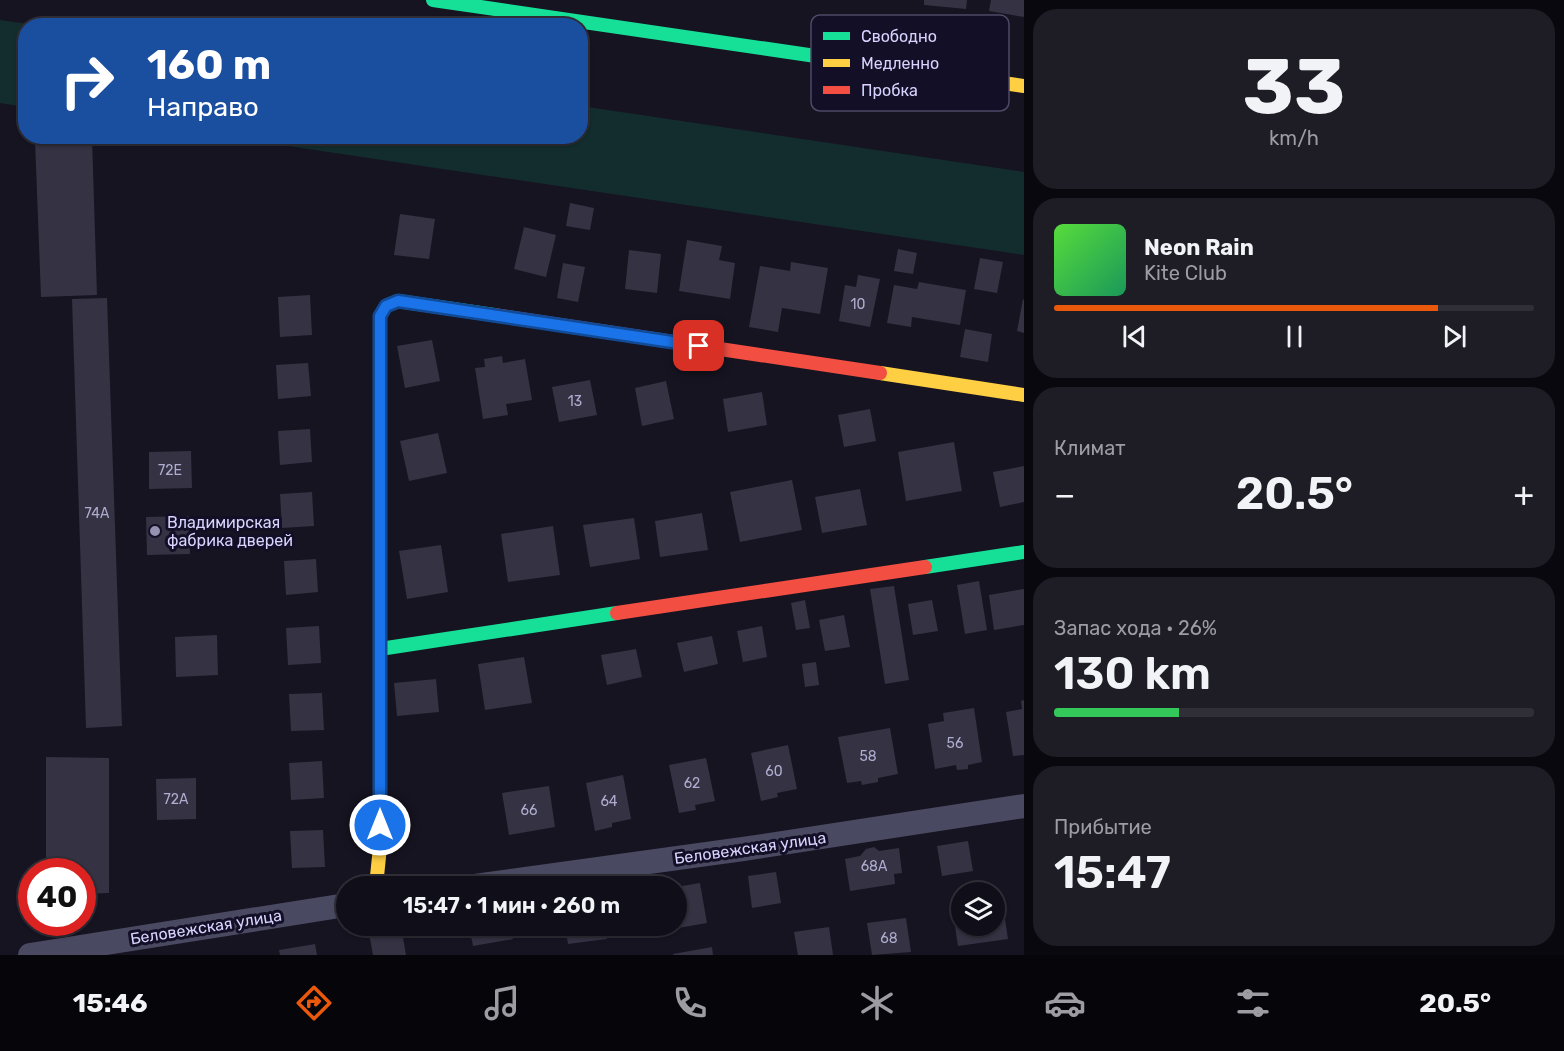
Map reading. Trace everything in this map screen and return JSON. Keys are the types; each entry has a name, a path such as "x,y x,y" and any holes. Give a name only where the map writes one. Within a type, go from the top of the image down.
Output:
{"street":[{"path":"432,0 556,18"},
{"path":"588,23 811,55"},
{"path":"1009,84 1024,86"},
{"path":"377,876 380,847 380,316 386,306 398,301 1024,395"},
{"path":"380,649 1024,552"},
{"name":"Беловежская улица","path":"547,876 1024,806"},
{"name":"Беловежская улица","path":"30,955 336,907"}],"green space":[{"path":"0,20 18,23 18,106 0,103"},
{"path":"588,107 1024,172 1024,255 274,144 588,144"}],"building":[{"path":"924,0 967,0 966,9 924,5"},
{"path":"991,0 1024,0 1024,17 989,11"},
{"path":"35,144 92,144 97,295 41,297"},
{"path":"570,203 594,208 590,230 566,226"},
{"path":"400,214 435,219 429,259 394,255"},
{"path":"524,227 556,235 546,277 514,269"},
{"path":"687,240 722,246 719,260 735,263 730,299 679,291"},
{"path":"898,249 917,253 913,274 894,271"},
{"path":"629,250 661,254 657,293 625,289"},
{"path":"980,258 1003,262 997,293 974,289"},
{"path":"791,262 828,268 820,314 782,308 778,332 749,327 760,266 790,271"},
{"path":"563,263 585,267 578,302 557,298"},
{"path":"858,275 880,279 870,327 839,321 845,285 856,287"},
{"path":"919,282 966,290 960,325 912,317 911,327 887,323 894,285 917,289"},
{"path":"310,295 312,335 280,337 278,297"},
{"path":"107,298 122,726 86,728 72,299"},
{"path":"1024,300 1024,333 1017,331"},
{"path":"965,329 992,334 988,362 960,357"},
{"path":"432,340 440,381 405,388 397,346"},
{"path":"502,356 503,363 525,359 532,400 506,404 508,415 483,419 475,368 485,367 484,359"},
{"path":"308,363 311,396 278,399 276,365"},
{"path":"590,380 597,415 559,422 552,387"},
{"path":"666,381 674,419 642,426 635,388"},
{"path":"762,392 767,425 728,432 723,399"},
{"path":"870,409 876,441 844,447 838,415"},
{"path":"310,429 312,462 280,465 278,431"},
{"path":"438,433 447,473 409,481 400,441"},
{"path":"954,442 962,491 906,501 898,452"},
{"path":"191,451 192,488 149,489 149,452"},
{"path":"1024,466 1024,502 1000,507 993,472"},
{"path":"792,480 802,530 740,542 730,492"},
{"path":"860,489 867,525 822,533 815,497"},
{"path":"312,492 314,526 282,528 280,494"},
{"path":"702,513 708,550 660,557 655,521"},
{"path":"189,516 190,554 147,555 146,517"},
{"path":"634,518 640,559 590,567 583,525"},
{"path":"553,526 560,575 508,582 501,534"},
{"path":"441,545 448,592 407,599 399,551"},
{"path":"316,559 318,592 286,595 284,561"},
{"path":"979,581 987,630 965,634 957,585"},
{"path":"894,586 909,680 885,684 870,589"},
{"path":"1024,589 1024,625 994,630 989,595"},
{"path":"805,600 810,628 796,630 791,603"},
{"path":"932,600 938,631 913,635 908,604"},
{"path":"844,615 850,647 825,651 819,620"},
{"path":"319,626 321,663 288,665 286,628"},
{"path":"762,626 767,657 743,662 737,631"},
{"path":"217,635 218,675 176,677 175,637"},
{"path":"712,636 718,664 684,672 677,643"},
{"path":"636,649 642,677 607,685 601,655"},
{"path":"524,657 532,703 485,710 478,664"},
{"path":"816,662 819,685 805,687 802,664"},
{"path":"436,679 439,712 397,716 394,683"},
{"path":"322,693 324,730 291,731 289,694"},
{"path":"1024,700 1024,755 1013,756 1006,712 1022,709 1021,701"},
{"path":"974,708 982,762 968,765 968,769 957,770 956,765 935,769 928,724 944,721 943,713"},
{"path":"890,728 898,774 878,778 878,782 862,785 861,781 847,783 838,737"},
{"path":"788,745 797,789 777,793 778,797 761,801 751,753"},
{"path":"46,757 109,758 109,893 96,893 96,858 46,858"},
{"path":"706,758 715,801 695,805 696,810 679,813 669,765"},
{"path":"322,761 324,798 291,800 289,763"},
{"path":"623,775 631,819 612,823 612,827 595,831 586,783"},
{"path":"196,778 196,819 157,820 156,779"},
{"path":"549,786 555,827 509,835 502,793"},
{"path":"323,830 325,867 292,868 290,831"},
{"path":"968,841 973,871 942,876 937,846"},
{"path":"874,847 879,851 899,848 902,873 894,874 895,884 850,891 845,859 860,856 866,849"},
{"path":"776,872 781,903 752,908 748,876"},
{"path":"700,883 707,923 687,926 687,885"},
{"path":"906,918 911,952 872,955 867,923"},
{"path":"1005,919 1008,939 958,946 956,936 1005,936"},
{"path":"829,927 833,955 798,955 794,932"},
{"path":"369,936 403,936 406,955 373,955"},
{"path":"471,936 512,936 513,939 473,946"},
{"path":"567,936 607,936 607,939 568,944"},
{"path":"315,944 317,955 280,955 279,950"},
{"path":"712,947 713,955 673,955 673,954"}],"traffic: fast":[{"path":"433,0 556,18"},
{"path":"588,23 811,55"},
{"path":"380,424 380,316 386,306 398,301 494,315"},
{"path":"925,567 1024,552"},
{"path":"380,649 617,613"}],"traffic: slow":[{"path":"1009,84 1024,86"},
{"path":"880,373 1024,395"},
{"path":"377,876 380,847 380,424"}],"traffic: jam":[{"path":"494,315 880,373"},
{"path":"617,613 925,567"}],"place":[{"name":"Владимирская фабрика дверей","path":"155,531"}],"route":[{"path":"380,825 380,316 386,306 398,301 699,346"}]}
